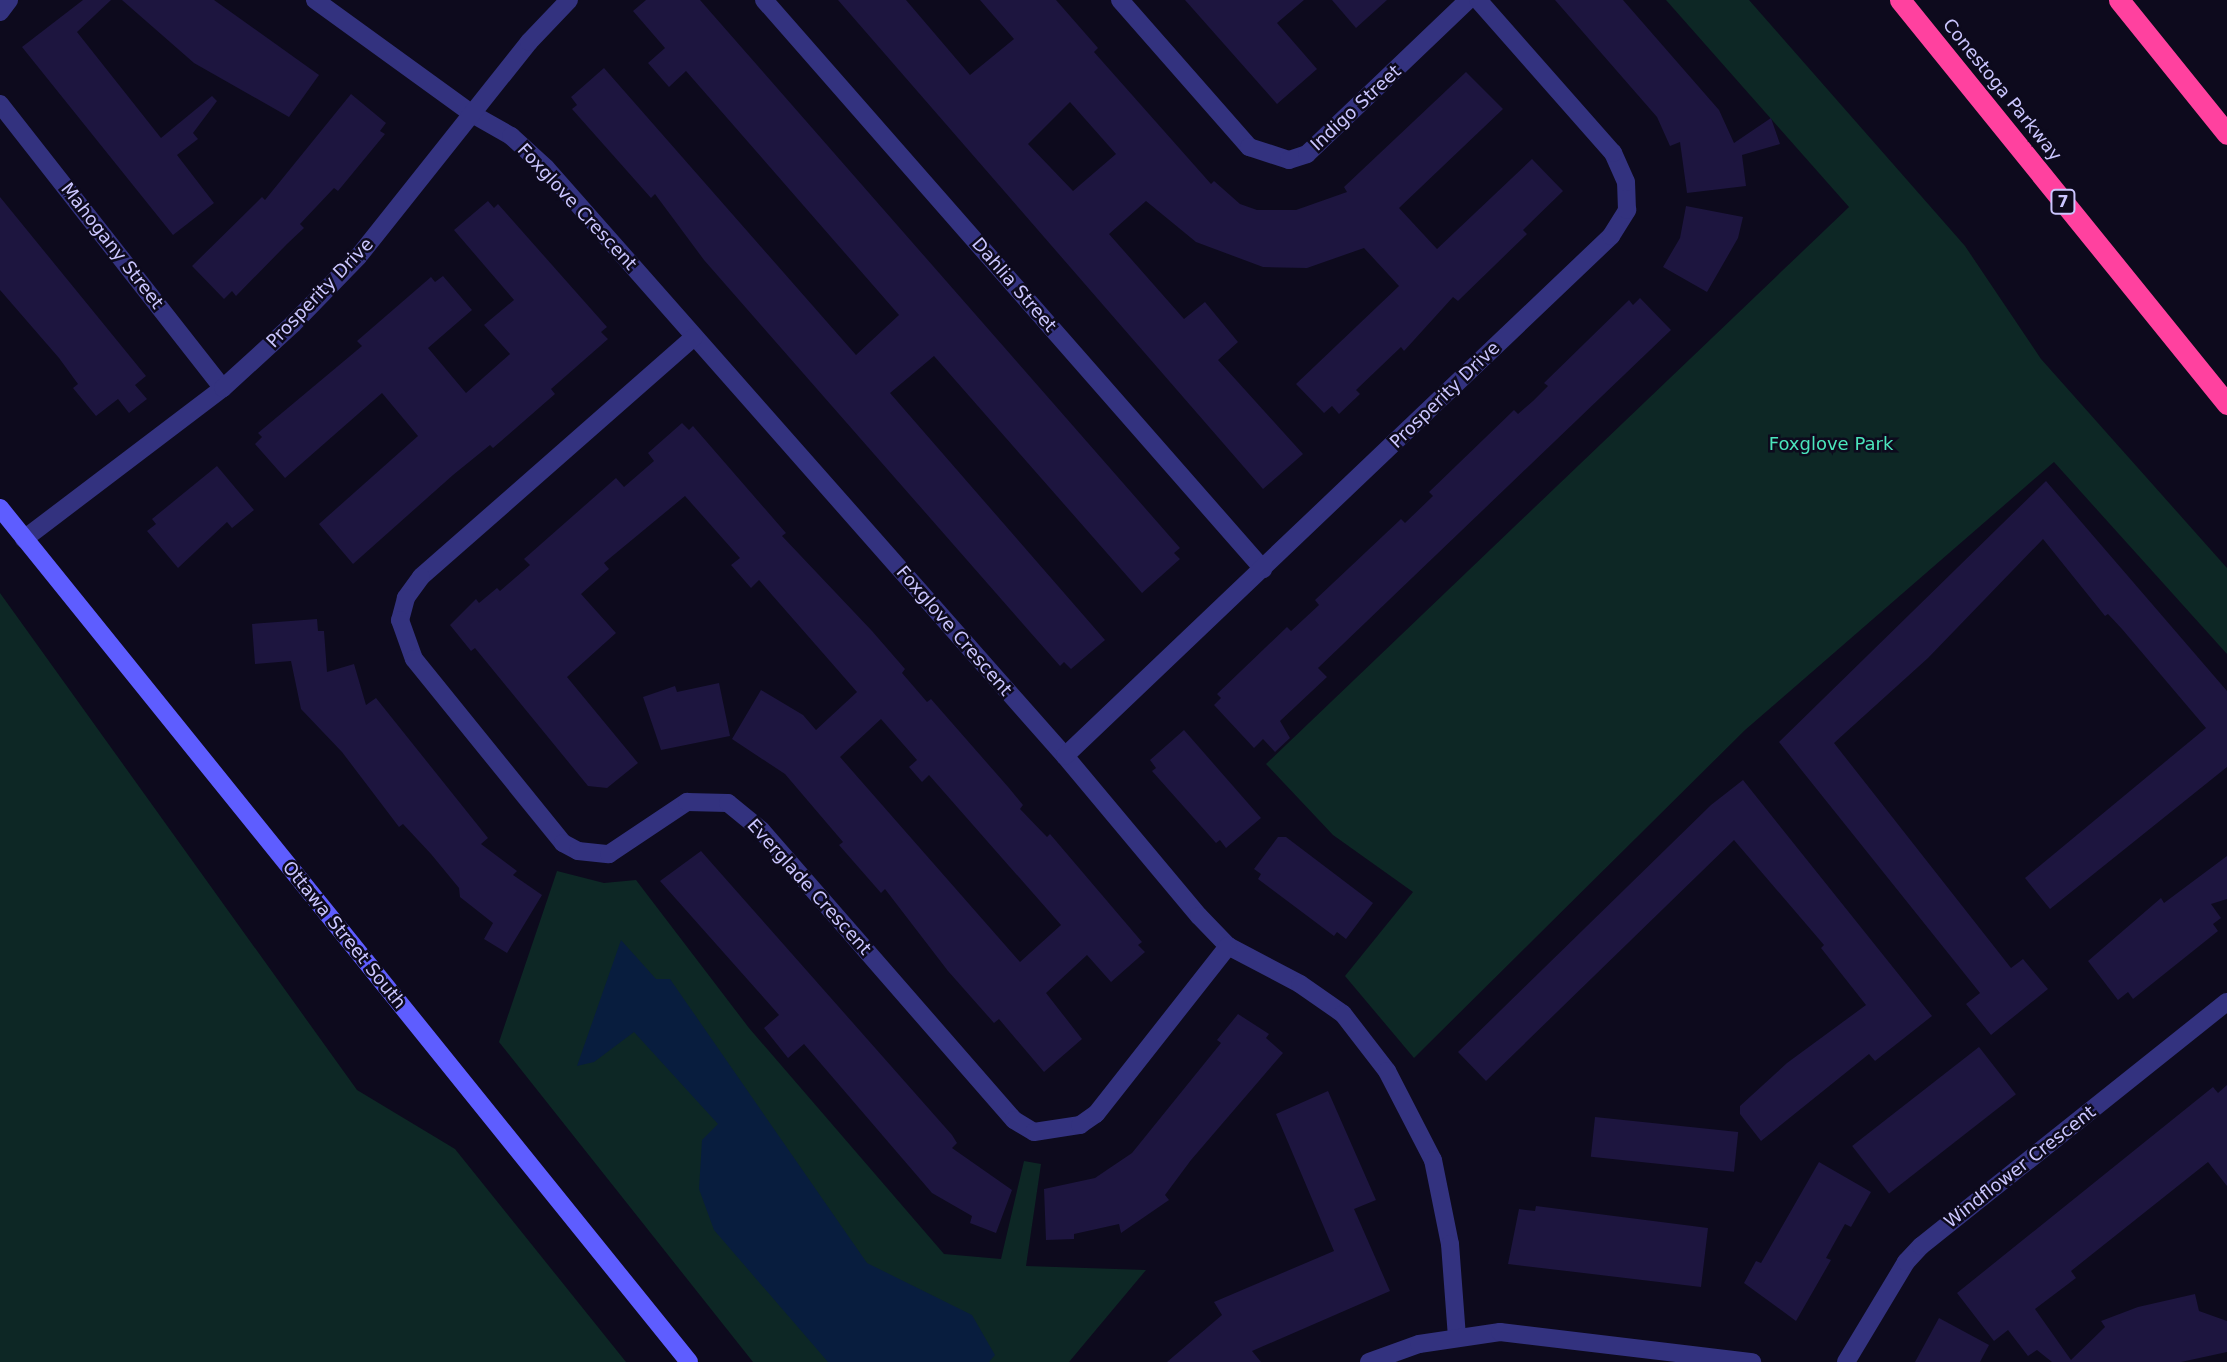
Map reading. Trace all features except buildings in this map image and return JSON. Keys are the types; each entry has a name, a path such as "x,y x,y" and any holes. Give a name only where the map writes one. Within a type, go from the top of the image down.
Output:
{"highway":[{"name":"Conestoga Parkway","path":"1900,0 2227,404"},
{"path":"2119,0 2227,134"}],"main road":[{"name":"Ottawa Street South","path":"0,508 689,1362"}],"street":[{"path":"0,12 9,0"},
{"name":"Foxglove Crescent","path":"315,0 474,115 511,136 546,168 1065,756 1228,946 1300,984 1343,1014 1409,1108 1427,1143 1444,1200 1457,1337"},
{"name":"Prosperity Drive","path":"24,539 223,388 358,257 569,0"},
{"name":"Dahlia Street","path":"764,0 1263,569"},
{"name":"Indigo Street","path":"1120,0 1249,147 1289,160 1307,153 1468,0"},
{"name":"Prosperity Drive","path":"1065,756 1611,236 1627,210 1626,182 1613,153 1478,0"},
{"name":"Mahogany Street","path":"0,104 223,388"},
{"name":"Everglade Crescent","path":"694,337 421,577 406,598 400,620 414,659 563,843 578,852 609,853 687,802 728,803 761,830 1014,1120 1034,1132 1080,1125 1096,1114 1228,946"},
{"name":"Windflower Crescent","path":"1846,1362 1906,1262 1921,1246 2227,1002"},
{"path":"1369,1362 1419,1344 1457,1337 1538,1334 1752,1362"}],"green space":[{"name":"Foxglove Park","path":"1666,0 1749,0 1965,246 2041,359 2227,568 2227,654 2054,462 1745,730 1414,1058 1345,976 1413,892 1333,835 1266,764 1849,207"},
{"path":"0,593 357,1090 455,1149 626,1362 0,1362"},
{"path":"557,871 604,883 636,880 749,1028 944,1254 1001,1259 1024,1161 1041,1164 1026,1266 1146,1270 1069,1362 753,1362 499,1042"}],"water":[{"path":"621,940 656,979 670,979 867,1263 972,1315 995,1355 989,1362 828,1362 714,1230 699,1189 702,1140 718,1124 634,1032 594,1062 577,1066"}]}
